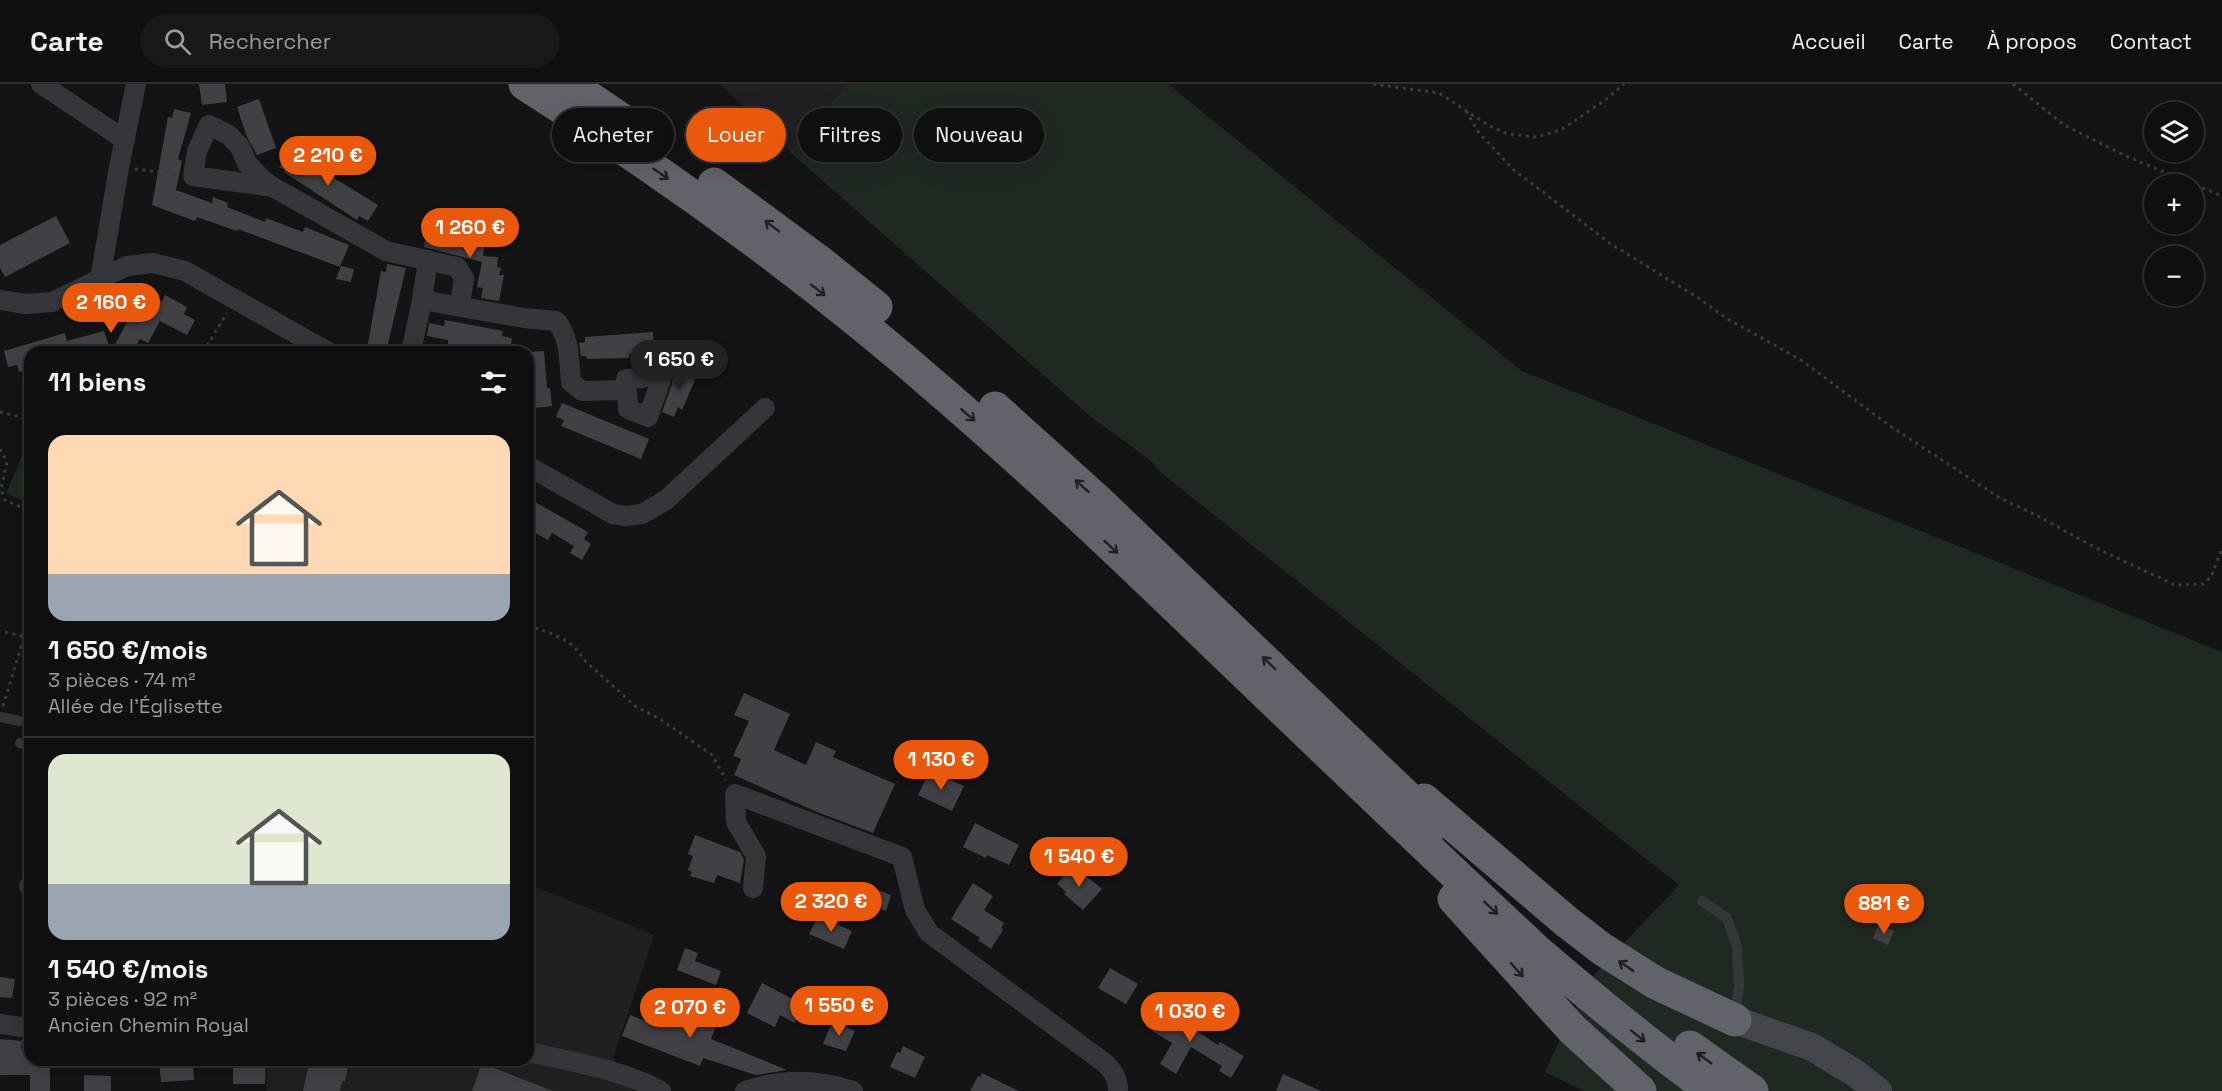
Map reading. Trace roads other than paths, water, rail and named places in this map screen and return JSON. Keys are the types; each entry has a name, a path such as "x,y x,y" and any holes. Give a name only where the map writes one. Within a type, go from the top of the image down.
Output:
{"highway":[{"path":"525,84 700,201 881,341 992,435 1304,713 1461,849 1560,940 1668,1032 1752,1091"},
{"path":"569,84 763,219 820,262 940,360 1097,500 1537,951 1606,1011 1712,1091"},
{"path":"1304,713 1602,949 1656,983 1735,1020"},
{"path":"1304,713 1518,971 1572,1029 1640,1091"}],"main road":[{"path":"1735,1020 1812,1047 1855,1073 1878,1091"}],"street":[{"path":"40,84 125,140"},
{"path":"100,280 136,84"},
{"path":"273,187 193,176 197,151 209,125 229,135 240,147 247,163 273,187 386,251 457,267 464,278 460,306"},
{"path":"412,346 428,260"},
{"path":"0,300 27,304 52,302 127,266 153,263 185,272 317,346"},
{"path":"422,300 524,318 556,321 562,327 565,336 571,382 582,391 627,390"},
{"path":"534,469 613,514 626,516 642,514 666,500 765,408"},
{"path":"753,888 756,856 736,822 735,794 902,857 915,910 929,933 1106,1064 1114,1072 1118,1091"},
{"path":"0,1024 24,1027"},
{"path":"534,1053 617,1072 661,1091"},
{"path":"745,1091 787,1082 810,1082 853,1091"}],"lane":[{"path":"2,712 19,721"},
{"path":"1702,901 1727,918 1737,947 1739,986 1735,1020"}]}
